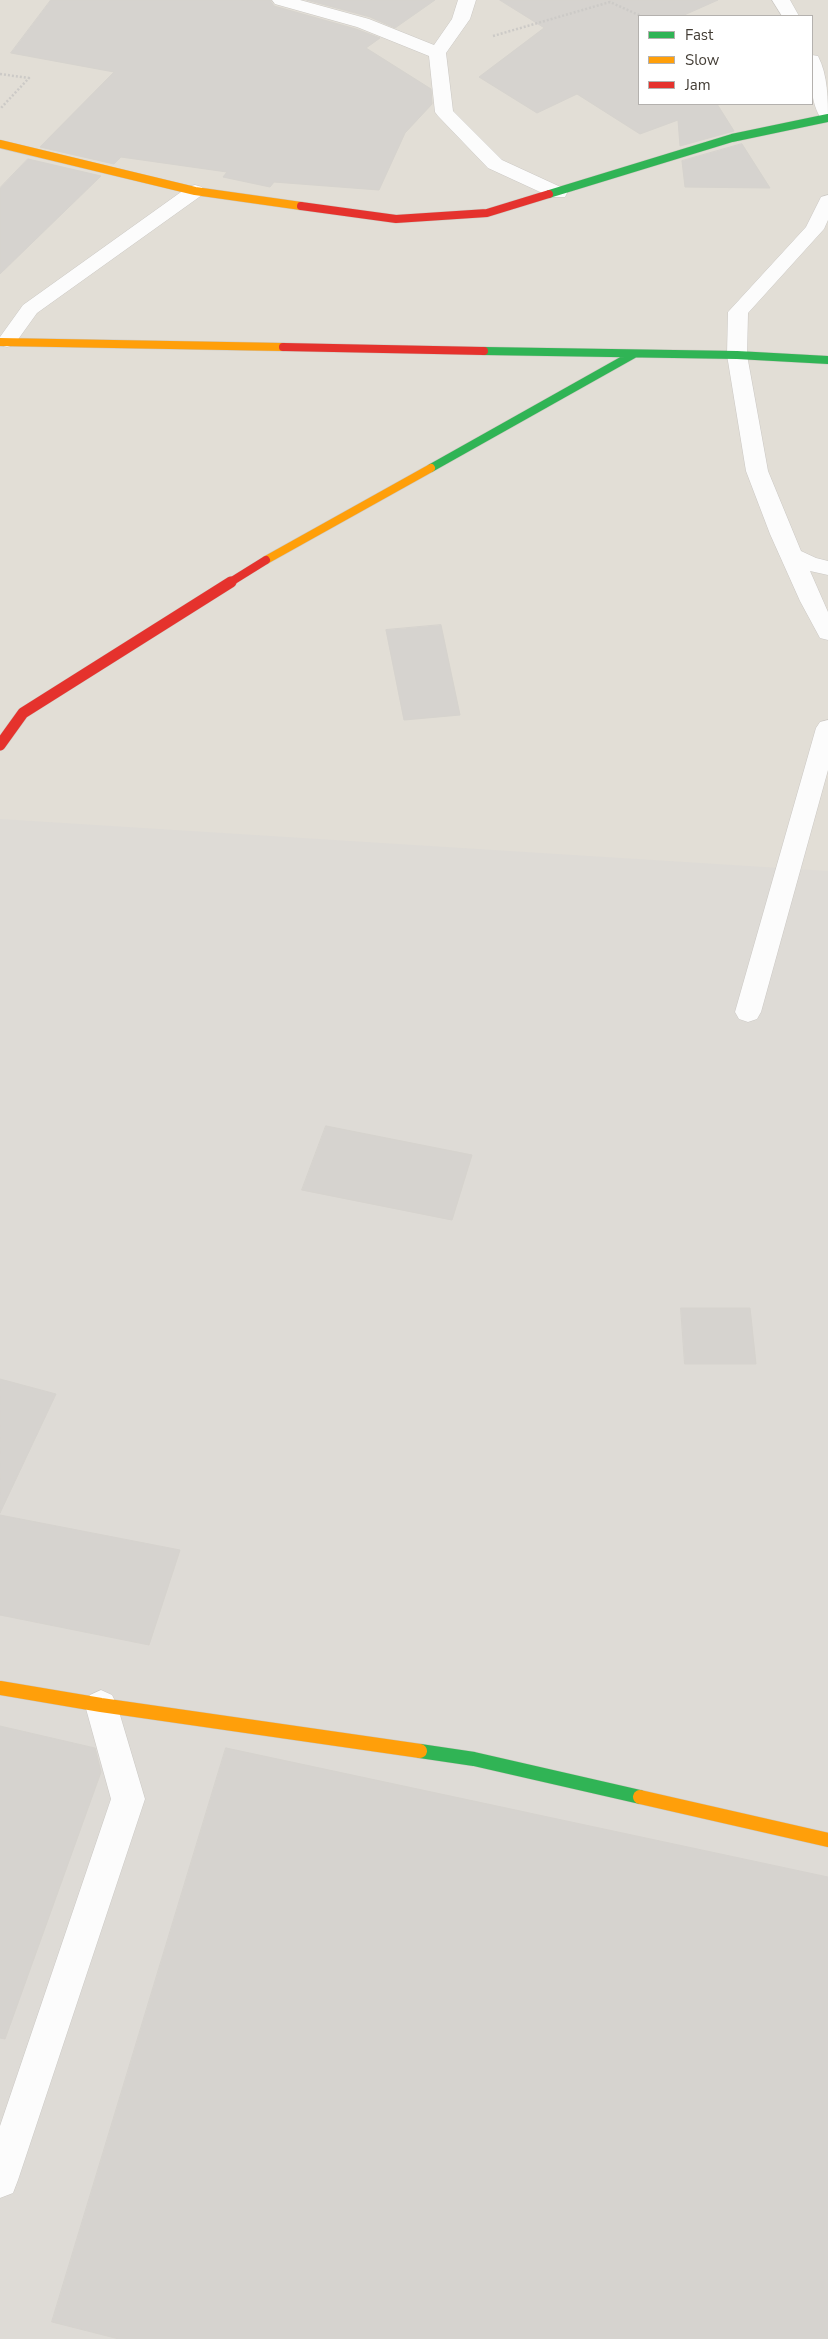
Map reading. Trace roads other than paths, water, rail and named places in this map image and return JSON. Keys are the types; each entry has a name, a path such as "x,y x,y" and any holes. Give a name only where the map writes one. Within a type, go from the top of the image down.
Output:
{"street":[{"path":"281,0 362,23 437,52"},
{"path":"467,0 461,19 437,52 444,112 495,164 558,193"},
{"path":"781,0 789,15"},
{"path":"813,48 828,54"},
{"path":"0,144 80,166 195,191 396,219 487,214 732,138 828,117 813,64"},
{"path":"4,341 30,309 195,191"},
{"path":"828,202 814,229 738,312 737,355 757,471 781,534 828,633"},
{"path":"4,341 796,356 828,354"},
{"path":"0,745 23,713 268,559 635,353"},
{"path":"796,356 828,360"},
{"path":"792,555 809,564 828,568"},
{"path":"748,1012 828,728"},
{"path":"0,1688 101,1706 474,1759 828,1840"},
{"path":"0,2180 128,1799 101,1706"}]}
